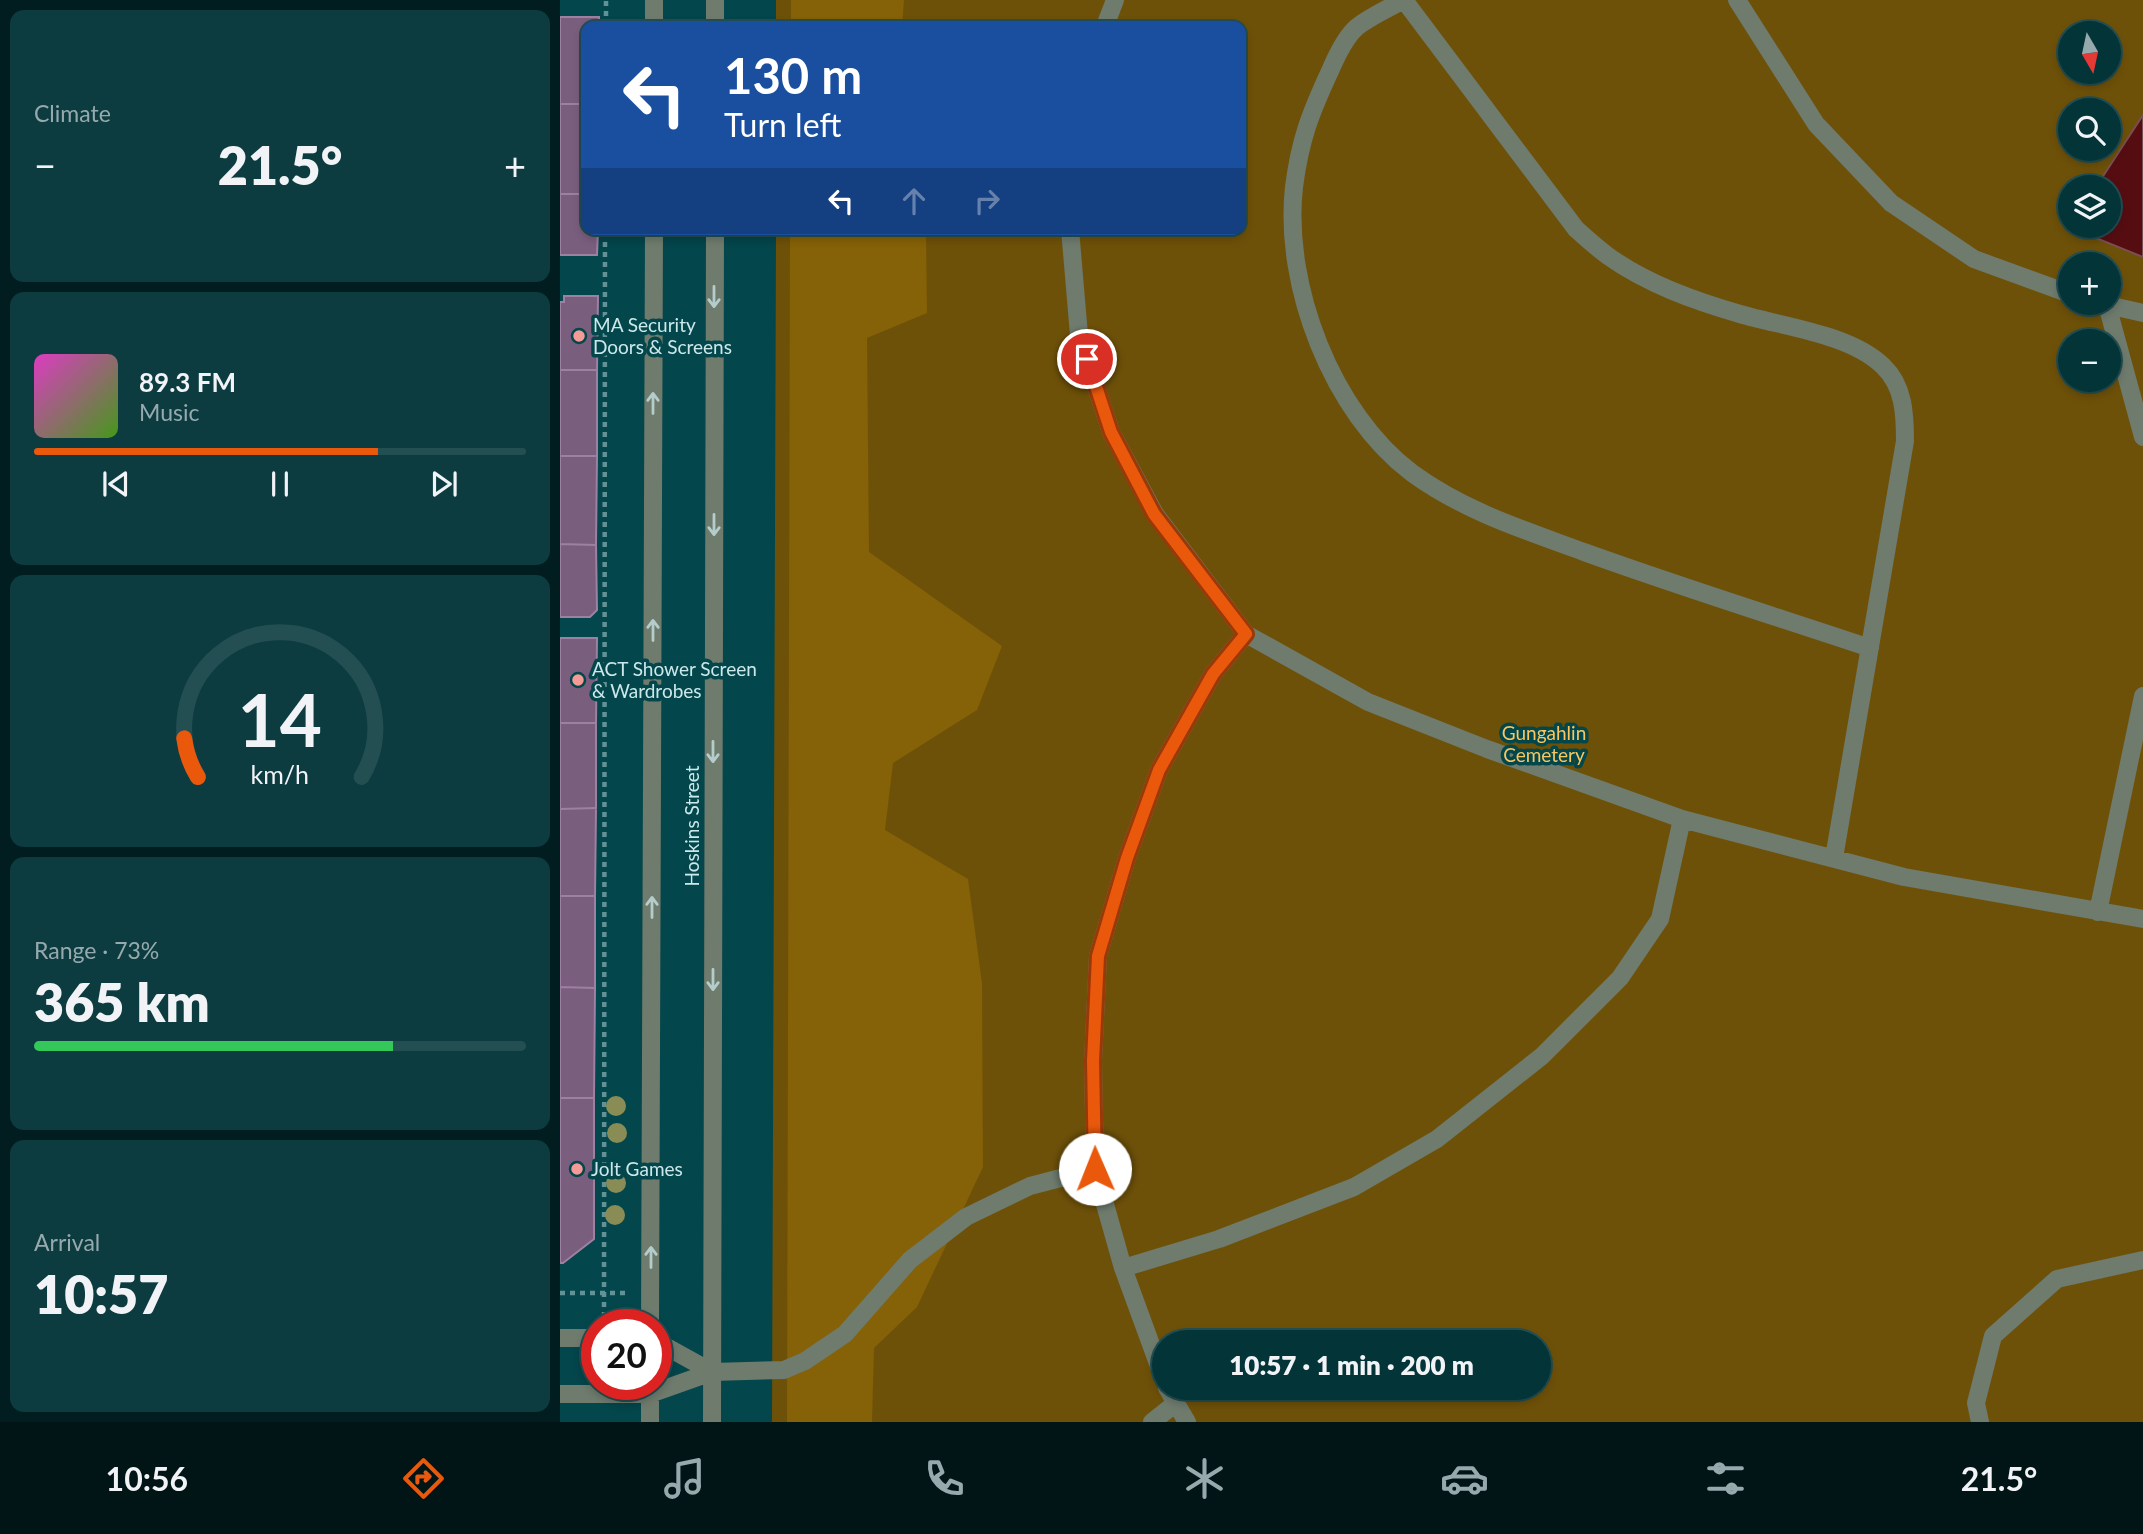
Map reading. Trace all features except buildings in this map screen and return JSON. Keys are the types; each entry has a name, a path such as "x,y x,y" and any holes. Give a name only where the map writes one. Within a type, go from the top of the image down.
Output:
{"street":[{"path":"654,0 654,21"},
{"path":"715,0 715,21"},
{"path":"1107,21 1115,0"},
{"path":"1834,858 1870,648 1905,441 1905,413 1900,393 1885,367 1862,350 1738,314 1688,297 1640,276 1609,256 1576,229 1403,0 1355,28 1337,55 1308,118 1298,157 1291,230 1295,265 1303,298 1323,357 1359,416 1379,442 1410,471 1449,498 1495,519 1619,565 1870,648"},
{"path":"1737,0 1816,124 1891,203 1974,259 2058,290"},
{"name":"Hoskins Street","path":"650,1309 654,235"},
{"name":"Hoskins Street","path":"712,1422 715,235"},
{"path":"1071,235 1079,335 1111,432 1154,514 1246,634 1368,702 1487,749 1682,819 1905,877 2143,919"},
{"path":"2121,308 2143,313"},
{"path":"2106,315 2143,437"},
{"path":"1152,1347 1123,1268 1095,1169 1093,1061 1098,956 1127,858 1159,770 1213,674 1246,634"},
{"path":"2098,912 2143,696"},
{"path":"1123,1268 1219,1239 1354,1187 1437,1139 1542,1056 1620,978 1660,919 1682,819"},
{"path":"672,1383 712,1372 784,1370 805,1361 845,1334 911,1260 966,1217 1030,1186 1095,1169"},
{"path":"1980,1422 1976,1403 1993,1336 2057,1279 2143,1260"},
{"path":"560,1338 581,1338"},
{"path":"672,1350 712,1372"},
{"path":"560,1394 581,1393"},
{"path":"650,1400 650,1422"},
{"path":"1152,1422 1167,1400"},
{"path":"1174,1400 1188,1422"}],"path":[{"path":"606,0 606,21"},
{"path":"604,1309 605,235"}],"green space":[{"name":"Gungahlin Cemetery","path":"776,0 2143,0 2143,1422 772,1422 776,235 1246,235 1246,21 776,21"}],"shaded area":[{"path":"791,0 904,0 902,21 791,21"},
{"path":"2143,115 2143,257 2096,238 2121,238 2121,175 2104,175 2113,161 2121,161 2121,149"},
{"path":"790,235 926,235 927,313 867,338 869,552 1002,646 977,710 893,763 885,830 968,879 982,983 983,1167 917,1307 874,1348 872,1422 787,1422"}],"place":[{"name":"MA Security Doors & Screens","path":"579,336"},
{"name":"ACT Shower Screen & Wardrobes","path":"578,680"},
{"name":"Jolt Games","path":"577,1169"}],"route":[{"path":"1087,359 1111,432 1154,514 1246,634 1213,674 1159,770 1127,858 1098,956 1093,1061 1095,1169"}]}
